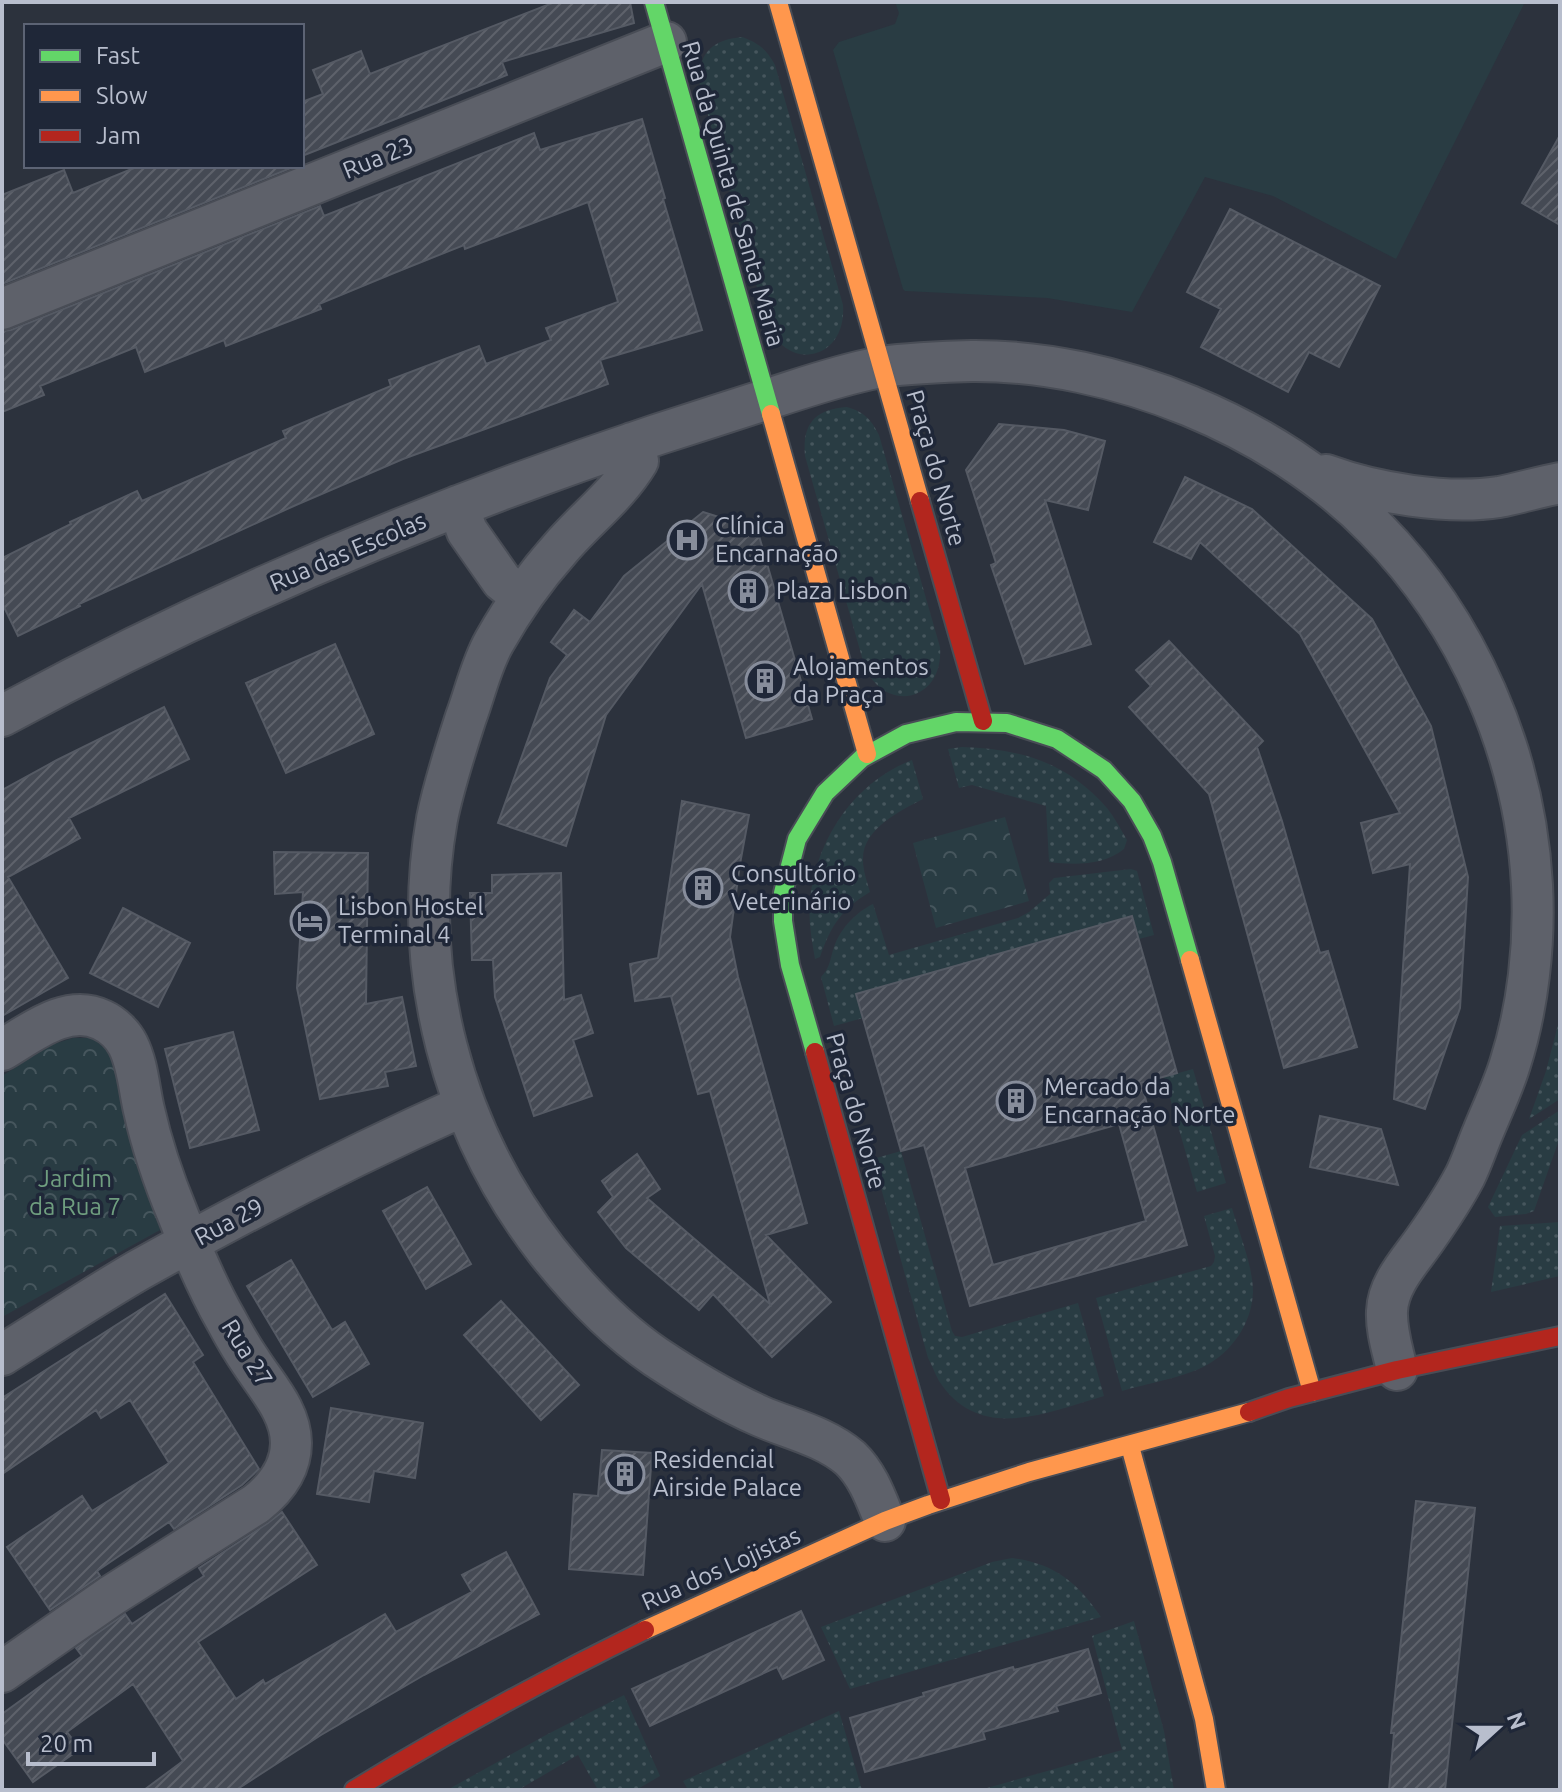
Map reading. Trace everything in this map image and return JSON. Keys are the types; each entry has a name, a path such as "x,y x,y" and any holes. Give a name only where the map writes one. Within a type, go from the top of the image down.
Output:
{"street":[{"name":"Rua da Quinta de Santa Maria","path":"654,2 766,400"},
{"path":"778,2 882,366"},
{"name":"Rua 23","path":"2,309 666,42"},
{"name":"Rua das Escolas","path":"2,716 166,632 295,573 458,506 572,463 707,418 882,366 972,361 1021,363 1082,372 1140,387 1197,409 1300,465"},
{"name":"Praça do Norte","path":"882,366 983,721"},
{"path":"766,400 867,754"},
{"path":"632,443 638,461 625,482 559,549 522,597 492,646 451,762 437,820 431,881 430,941 437,1001 450,1060 469,1119 495,1173 527,1225 564,1272 606,1316 653,1354 704,1387 757,1415 822,1441 842,1453 863,1473 885,1521"},
{"path":"1300,465 1339,480 1385,492 1446,498 1496,497 1560,483"},
{"path":"1300,465 1353,505 1397,549 1434,598 1466,650 1492,706 1512,764 1525,824 1532,885 1531,946 1524,1007 1510,1066 1464,1179 1392,1287 1387,1308 1388,1332 1397,1370"},
{"path":"458,506 467,531 502,581 522,597"},
{"name":"Praça do Norte","path":"941,1500 783,931 783,895 790,860 803,826 823,795 846,770 875,748 906,733 941,723 976,720 1010,723 1046,734 1078,750 1106,771 1130,798 1149,828 1162,862 1312,1392"},
{"name":"Rua 27","path":"2,1050 66,1016 88,1015 101,1020 115,1028 126,1041 133,1057 160,1168 189,1243 225,1319 279,1404 286,1418 291,1443 282,1477 271,1493 111,1596 2,1672"},
{"name":"Rua 29","path":"2,1355 134,1273 189,1243 374,1147 465,1105"},
{"name":"Rua dos Lojistas","path":"354,1790 441,1737 555,1674 679,1613 885,1521 1029,1472 1264,1408 1289,1398 1397,1370 1560,1336"},
{"path":"1130,1446 1204,1719 1216,1790"}],"green space":[{"path":"895,2 1525,2 1396,259 1273,196 1205,177 1132,312 1047,298 903,289 833,50 839,42 895,24 899,13"},
{"path":"742,37 762,48 775,65 843,305 842,323 836,337 827,348 816,353 803,354 790,350 778,341 768,326 700,87 701,66 708,51 722,42"},
{"path":"847,407 866,417 879,435 940,647 939,665 933,679 913,695 900,696 887,692 875,683 865,668 805,456 806,435 813,420 827,411"},
{"path":"962,747 1023,755 1076,779 1110,812 1127,840 1124,849 1097,861 1078,864 1049,862 1046,806 972,785 959,788 948,749"},
{"path":"912,760 923,799 875,830 864,849 863,860 870,892 839,919 820,957 815,959 810,900 816,870 832,830 844,812 874,781"},
{"path":"1005,817 1029,901 936,928 913,843"},
{"path":"1131,869 1137,871 1154,935 1139,939 1132,916 857,994 863,1018 834,1026 821,977 844,928 873,904 889,955 1018,918 1050,894 1049,883 1054,878"},
{"path":"1560,1017 1560,1099 1529,1119 1546,1071"},
{"name":"Jardim da Rua 7","path":"73,1038 93,1038 114,1057 160,1230 2,1317 2,1076 51,1045"},
{"path":"1193,1069 1226,1183 1197,1192 1164,1077"},
{"path":"1560,1110 1560,1137 1534,1211 1495,1217 1488,1207 1522,1135"},
{"path":"901,1151 955,1336 962,1337 1078,1303 1104,1396 1038,1415 994,1418 974,1412 956,1400 939,1381 928,1358 873,1159"},
{"path":"1232,1208 1248,1261 1253,1292 1249,1315 1239,1335 1224,1353 1197,1370 1122,1391 1096,1298 1211,1266 1215,1256 1204,1216"},
{"path":"1560,1222 1560,1276 1491,1292 1500,1226"},
{"path":"1012,1558 1041,1565 1064,1577 1083,1594 1101,1617 850,1689 821,1627 992,1562"},
{"path":"1134,1621 1164,1731 1174,1790 980,1790 1122,1750 1092,1636"},
{"path":"624,1695 660,1776 636,1790 598,1790 578,1755 518,1790 447,1790 546,1735"},
{"path":"839,1711 862,1790 688,1790 683,1781"}],"building":[{"path":"555,2 630,2 634,23 502,62 507,75 304,155 304,101 323,94 313,70 361,51 370,74"},
{"path":"642,119 702,330 600,360 608,384 403,459 79,604 18,636 2,603 2,558 137,491 142,501 286,438 283,431 391,386 389,380 479,346 486,364 551,340 546,328 618,302 588,202 465,249 464,245 319,304 321,309 226,346 224,340 145,372 136,347 40,386 44,395 2,412 2,331 320,206 324,216 534,133 540,150"},
{"path":"1560,135 1560,225 1522,203"},
{"path":"134,168 291,168 2,284 2,195 64,170 73,193"},
{"path":"1230,209 1380,286 1339,367 1309,352 1288,392 1201,347 1221,309 1187,292"},
{"path":"999,424 1064,430 1105,441 1088,510 1045,500 1091,644 1025,664 991,565 996,563 966,470"},
{"path":"1185,477 1252,509 1372,619 1431,726 1468,877 1460,1008 1425,1109 1394,1099 1410,864 1373,873 1361,823 1400,813 1300,634 1200,542 1191,559 1154,542"},
{"path":"703,512 757,529 812,719 746,738 702,584 606,715 566,846 498,823 550,678 567,655 551,642 574,610 590,622 624,576"},
{"path":"1169,641 1263,741 1257,747 1320,953 1328,951 1357,1047 1284,1068 1209,794 1129,707 1151,686 1136,670"},
{"path":"335,644 374,734 286,773 246,683"},
{"path":"164,707 189,759 69,818 80,838 8,877 68,978 2,1016 2,790"},
{"path":"682,801 749,815 730,937 738,977 807,1223 766,1235 831,1302 772,1357 713,1294 699,1310 626,1248 598,1212 613,1197 602,1181 637,1154 660,1189 647,1198 770,1304 710,1091 698,1094 671,996 635,1001 630,964 658,958"},
{"path":"274,852 368,853 366,1004 402,997 416,1066 385,1072 388,1086 320,1099 297,988 303,892 275,894"},
{"path":"561,873 564,1000 581,995 593,1033 573,1040 592,1096 534,1116 495,997 493,960 472,960 470,893 492,893 492,875"},
{"path":"123,908 190,943 158,1007 90,973"},
{"name":"Mercado da Encarnação Norte","path":"1132,916 1177,1073 1141,1083 1187,1245 970,1306 924,1145 901,1151 856,994","holes":["1119,1124 1146,1221 993,1265 965,1168"]},
{"path":"233,1032 259,1130 190,1148 165,1049"},
{"path":"1320,1116 1381,1129 1398,1185 1310,1167"},
{"path":"427,1187 471,1264 426,1289 383,1211"},
{"path":"291,1260 332,1330 345,1322 369,1364 313,1397 247,1286"},
{"path":"165,1294 203,1355 193,1362 259,1469 242,1485 174,1529 169,1522 97,1571 100,1576 50,1610 7,1547 82,1496 92,1511 169,1463 130,1400 101,1418 96,1410 2,1474 2,1398"},
{"path":"501,1301 579,1385 541,1420 464,1335"},
{"path":"331,1408 423,1423 415,1478 374,1471 369,1502 317,1494"},
{"path":"602,1450 652,1453 643,1575 569,1569 574,1494 598,1496"},
{"path":"1416,1501 1475,1508 1445,1790 1389,1790 1394,1733 1391,1733"},
{"path":"282,1512 317,1565 198,1642 236,1699 263,1680 265,1684 385,1614 396,1632 472,1592 462,1575 506,1552 539,1614 424,1675 321,1735 236,1790 144,1790 183,1761 133,1684 67,1732 80,1749 33,1782 2,1739 2,1714 82,1656 76,1648 125,1614 132,1624 204,1576 199,1568"},
{"path":"801,1611 824,1660 783,1679 777,1667 650,1726 632,1689"},
{"path":"1088,1649 1101,1693 1056,1706 1058,1711 983,1732 985,1739 865,1772 850,1718 924,1696 923,1693"}],"traffic: fast":[{"path":"654,2 771,414"},
{"path":"815,1052 790,965 783,921 783,893 797,839 825,793 862,758 906,734 956,722 1007,723 1057,739 1104,770 1132,801 1152,836 1190,960"}],"traffic: slow":[{"path":"778,2 920,501"},
{"path":"771,414 867,754"},
{"path":"1190,960 1312,1392"},
{"path":"645,1630 885,1521 928,1505 1029,1472 1249,1412"},
{"path":"1130,1446 1204,1719 1216,1790"}],"traffic: jam":[{"path":"920,501 983,721"},
{"path":"815,1052 941,1500"},
{"path":"1249,1412 1289,1398 1397,1370 1560,1336"},
{"path":"354,1790 425,1747 645,1630"}],"place":[{"name":"Clínica Encarnação","path":"687,540"},
{"name":"Plaza Lisbon","path":"748,591"},
{"name":"Alojamentos da Praça","path":"765,681"},
{"name":"Consultório Veterinário","path":"703,888"},
{"name":"Lisbon Hostel Terminal 4","path":"310,921"},
{"name":"Mercado da Encarnação Norte","path":"1016,1101"},
{"name":"Residencial Airside Palace","path":"625,1474"}]}
